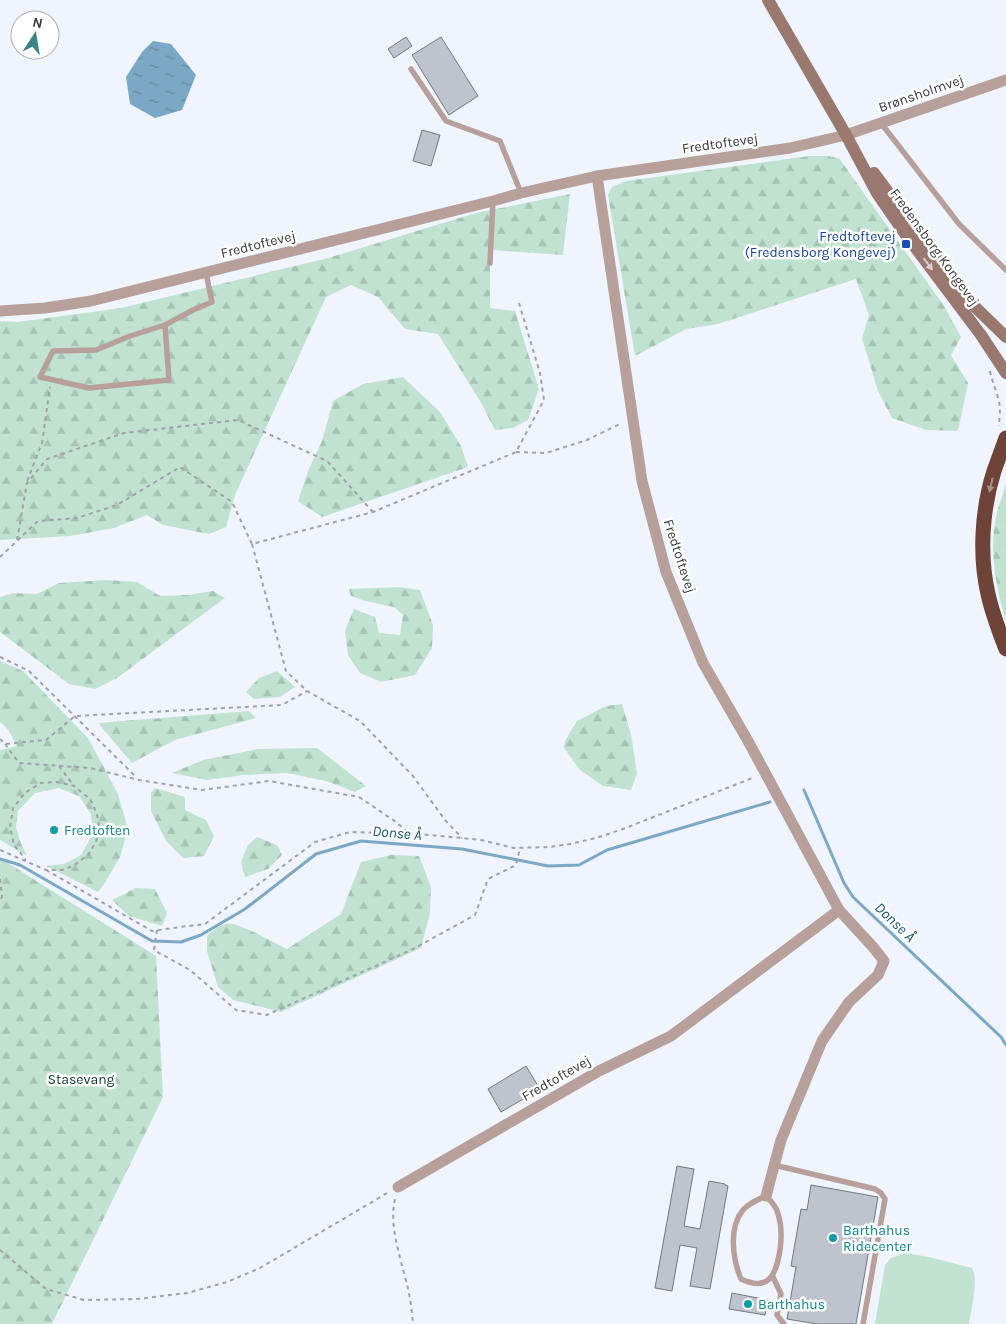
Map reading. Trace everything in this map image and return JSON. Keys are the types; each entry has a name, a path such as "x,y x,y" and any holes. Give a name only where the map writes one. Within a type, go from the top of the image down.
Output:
{"highway":[{"path":"1005,433 987,502 984,559 988,593 1006,649"}],"street":[{"name":"Fredensborg Kongevej","path":"768,0 882,200 981,335 1006,373"},
{"name":"Brønsholmvej","path":"846,135 1006,80"},
{"name":"Fredensborg Kongevej","path":"846,135 972,304 1006,337"},
{"name":"Fredtoftevej","path":"0,311 45,308 91,301 521,193 597,176 790,148 846,135"},
{"name":"Fredtoftevej","path":"597,176 642,481 666,572 703,663 766,773 840,910 884,961 878,975 850,1002 822,1041 781,1140 766,1196"},
{"name":"Fredtoftevej","path":"398,1187 599,1071 671,1036 840,910"}],"lane":[{"path":"411,69 446,121 500,141 521,193"},
{"path":"881,123 959,224 1006,270"},
{"path":"490,263 493,201"},
{"path":"165,325 169,380 89,388 40,377 53,351 96,350 130,336 165,325 212,302 206,273"},
{"path":"774,1165 875,1189 885,1199 863,1324"},
{"path":"766,1196 777,1208 781,1224 778,1265 772,1277 761,1283 750,1283 741,1279 735,1266 734,1230 741,1212 750,1203 766,1196"},
{"path":"772,1277 781,1294 777,1315 784,1324"}],"path":[{"path":"516,452 544,400 540,373 518,303"},
{"path":"990,370 999,403 999,426 1005,433"},
{"path":"17,540 27,484 42,443 51,379"},
{"path":"252,544 373,512 516,452 546,454 587,440 633,418"},
{"path":"27,484 47,459 124,433 238,420 327,461 373,512"},
{"path":"0,558 38,521 77,518 117,505 180,467 232,502 252,544 286,671 307,691 360,722 413,776 445,820 462,838"},
{"path":"0,657 29,671 139,780"},
{"path":"5,744 46,740 75,716 282,705 307,691"},
{"path":"0,739 18,763 90,768 139,780 202,790 269,782 359,797 410,834"},
{"path":"46,870 62,870 73,866 88,855 96,842 99,827 97,814 90,799 74,786 59,766"},
{"path":"0,850 46,870 152,931 205,924 315,842 350,832 462,838 481,840 514,848 549,847 596,838 623,829 766,773"},
{"path":"26,860 14,845 10,827 14,808 26,792 41,783 57,782 74,786"},
{"path":"157,930 154,950 190,970 236,1010 267,1015 413,950 475,915 488,879 516,865 520,848"},
{"path":"0,879 2,897 0,901"},
{"path":"0,1250 46,1289 84,1300 137,1299 187,1293 227,1282 260,1268 398,1187"},
{"path":"398,1187 393,1208 394,1228 410,1296 413,1324"},
{"path":"0,1255 4,1254"}],"green space":[{"path":"810,156 839,158 944,306 961,337 951,355 968,383 958,431 926,430 892,418 878,391 862,338 869,315 856,279 718,324 686,329 635,356 608,195 612,187 626,181"},
{"path":"570,194 563,255 490,250 490,308 515,311 539,389 528,420 513,428 495,430 480,401 438,334 405,329 378,297 351,285 326,297 235,495 226,527 209,534 163,525 147,515 114,528 70,536 0,540 0,321 18,322 121,308 328,258 476,213"},
{"path":"403,377 440,412 461,446 468,467 322,517 298,501 308,471 322,441 333,401 363,384"},
{"path":"1006,484 1006,621 999,596 993,543 997,513"},
{"path":"106,580 137,582 160,596 188,595 213,591 225,598 117,678 95,689 69,684 0,632 0,597 13,593 37,594 59,583"},
{"path":"399,587 420,590 433,625 432,648 415,675 381,682 360,673 348,655 345,631 354,609 375,617 379,633 400,635 403,615 394,607 351,596 349,589"},
{"path":"0,661 23,671 88,738 118,794 128,829 120,857 98,892 46,866 64,864 81,855 93,834 91,814 79,796 59,788 35,793 18,811 16,827 27,856 0,840 0,750 17,746 8,729 0,722"},
{"path":"277,671 295,687 280,697 254,699 246,692 259,678"},
{"path":"622,704 631,734 637,774 631,790 603,786 580,770 564,748 565,741 577,721 606,706"},
{"path":"249,711 256,718 175,740 132,763 98,723"},
{"path":"317,748 366,786 355,792 326,781 287,773 243,775 207,780 172,773 203,760 258,749"},
{"path":"155,788 185,797 185,810 206,820 214,836 204,856 183,858 166,841 151,811 151,793"},
{"path":"257,837 277,845 282,855 268,869 245,877 241,862 248,845"},
{"path":"391,855 419,856 431,887 430,913 421,948 281,1012 233,1000 218,987 207,951 207,936 218,927 226,924 239,926 287,949 341,914 361,862"},
{"name":"Stasevang","path":"0,858 156,956 163,1097 52,1324 0,1324"},
{"path":"136,888 155,889 167,913 162,926 129,916 112,900"},
{"path":"905,1253 972,1268 975,1287 969,1324 875,1324 885,1265 891,1258"}],"water":[{"path":"153,41 171,44 196,75 182,110 155,118 130,104 126,77 142,52"}],"building":[{"path":"406,37 412,46 394,58 388,49"},
{"path":"441,37 478,96 449,115 412,55"},
{"path":"422,130 440,135 431,166 413,161"},
{"path":"526,1066 540,1089 501,1112 488,1089"},
{"path":"677,1166 694,1169 684,1226 700,1229 709,1181 728,1186 710,1289 690,1286 697,1248 680,1245 672,1291 655,1288"},
{"name":"Barthahus Ridecenter","path":"811,1185 878,1197 856,1324 817,1324 787,1319 796,1267 791,1266 801,1209 807,1210"},
{"name":"Barthahus","path":"732,1293 768,1300 765,1315 729,1309"}],"waterway":[{"name":"Donse Å","path":"804,790 844,883 853,897 1001,1037 1006,1045"},
{"name":"Donse Å","path":"0,859 20,865 152,941 181,942 201,935 245,909 316,854 361,841 462,849 548,866 579,865 607,850 770,802"}],"place":[{"name":"Fredtoftevej (Fredensborg Kongevej)","path":"906,244"},
{"name":"Fredtoften","path":"54,830"},
{"name":"Barthahus Ridecenter","path":"833,1238"},
{"name":"Barthahus","path":"748,1304"}]}
